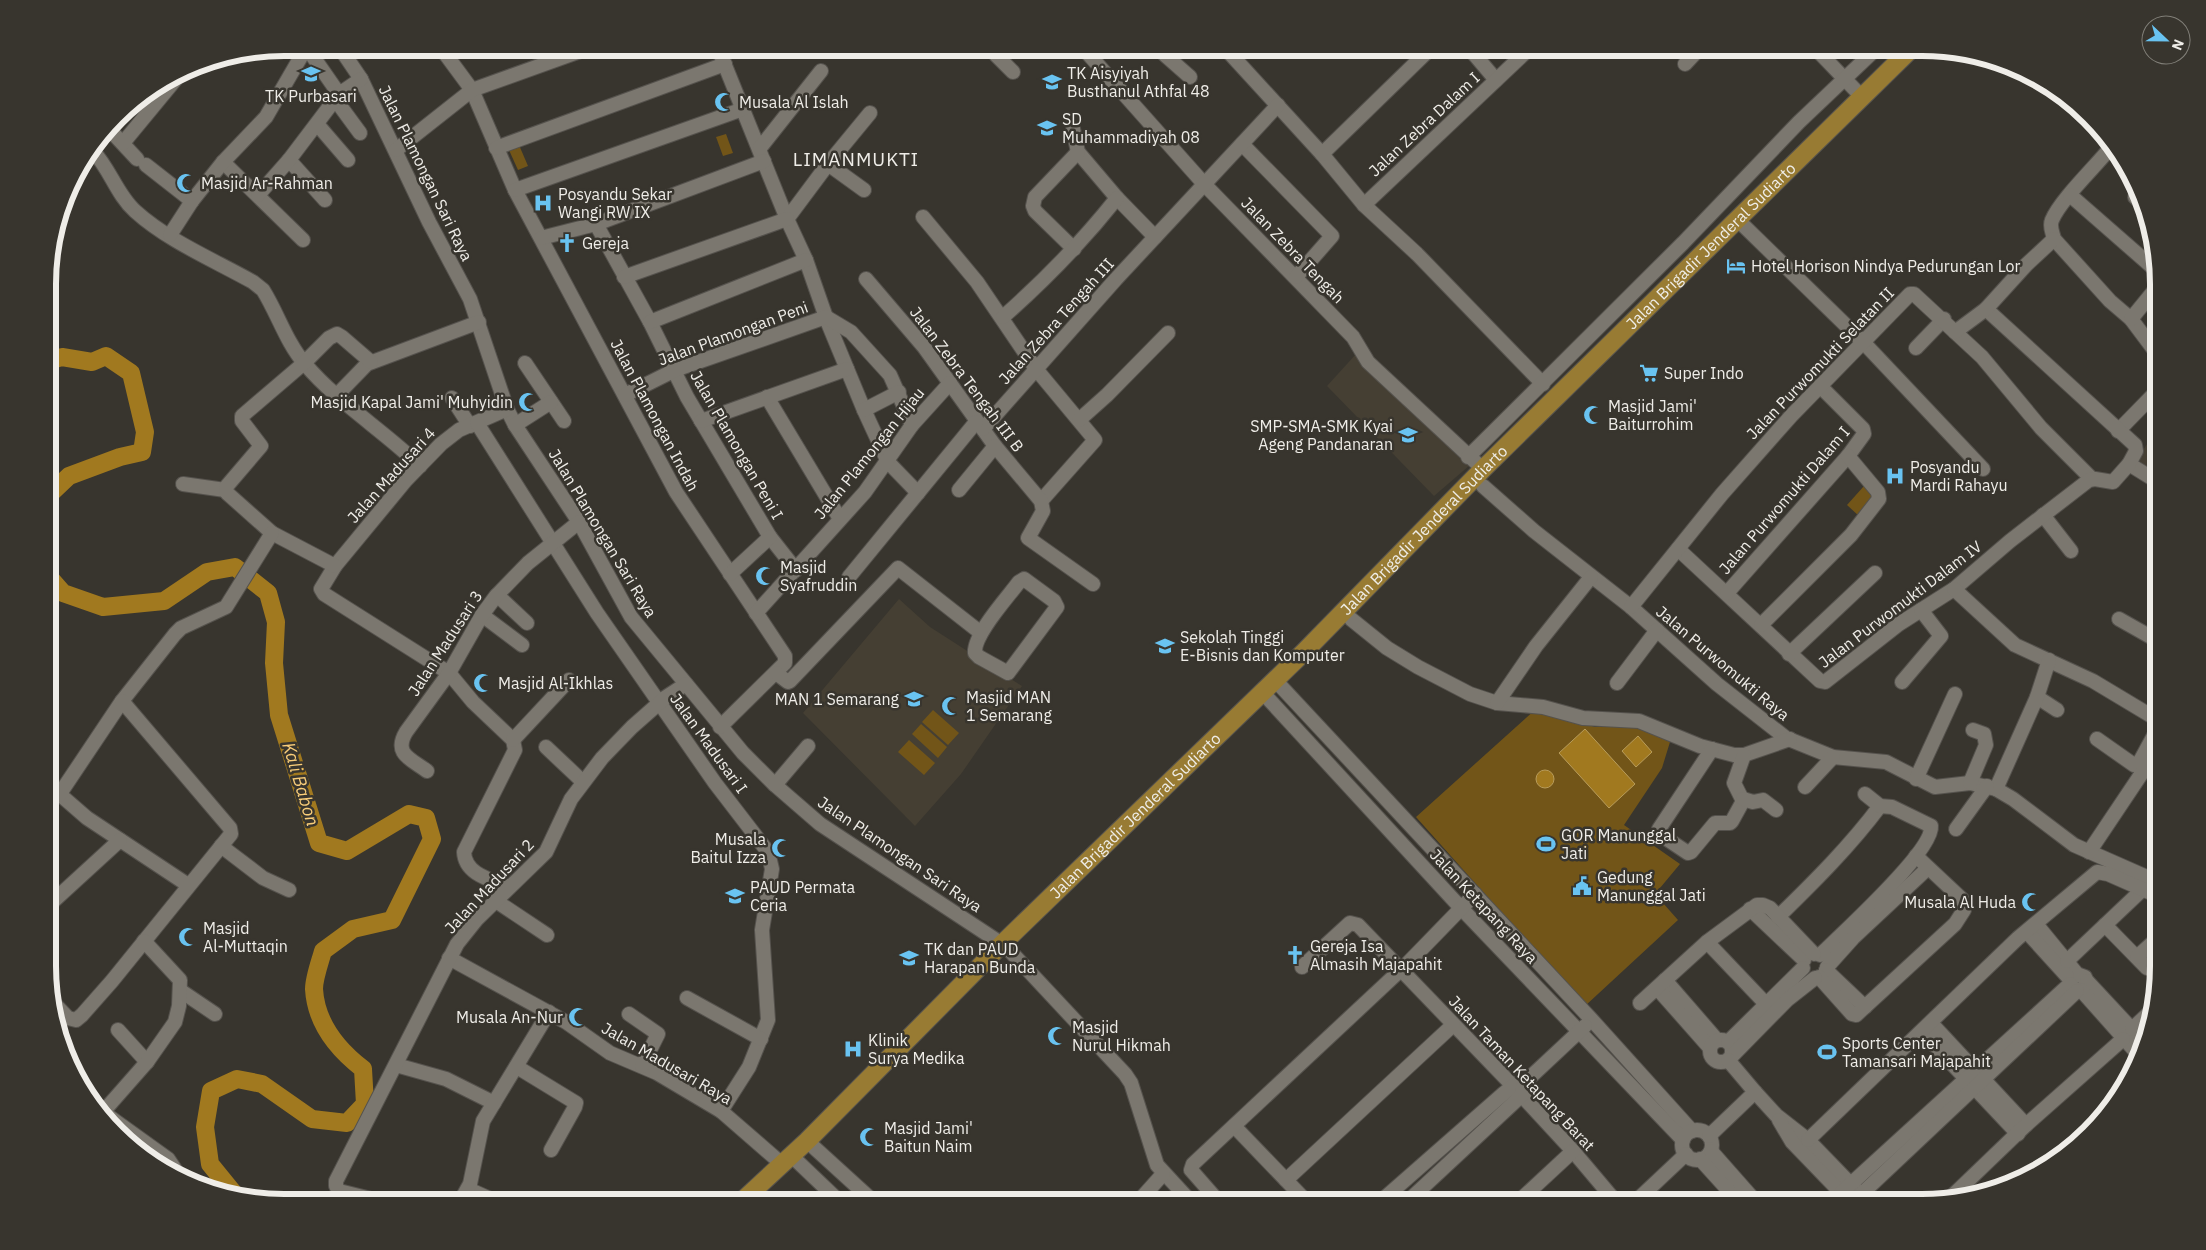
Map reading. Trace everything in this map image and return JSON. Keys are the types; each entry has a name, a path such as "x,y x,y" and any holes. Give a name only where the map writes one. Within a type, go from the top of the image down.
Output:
{"main road":[{"name":"Jalan Brigadir Jenderal Sudiarto","path":"751,1194 811,1144 1006,948 1272,690 1904,56"},
{"name":"Jalan Brigadir Jenderal Sudiarto","path":"1272,690 1351,619 1483,478 1744,226 1914,56"},
{"name":"Jalan Brigadir Jenderal Sudiarto","path":"760,1194 789,1163"}],"street":[{"path":"170,235 192,201 222,162 266,117 302,56"},
{"path":"315,56 346,89 360,134"},
{"name":"Jalan Plamongan Sari Raya","path":"341,56 346,89 396,150 429,222 470,299 515,425 579,522 631,617 720,727 775,785 834,834 1006,948 1120,1068 1131,1083 1155,1159 1163,1174"},
{"name":"Jalan Plamongan Indah","path":"447,56 472,90 515,190 688,512 785,656 785,663 776,673 720,727"},
{"path":"396,150 472,90 567,56"},
{"path":"722,56 787,219 806,260 826,317 864,410 888,462 918,493"},
{"path":"1001,56 1013,72"},
{"name":"Jalan Zebra Tengah","path":"1090,56 1205,185 1354,337 1368,362 1468,456 1483,478"},
{"path":"1167,56 1190,77"},
{"path":"1233,56 1322,154 1364,205 1417,254 1544,384"},
{"path":"1322,154 1423,56"},
{"path":"1475,56 1496,80"},
{"name":"Jalan Zebra Dalam I","path":"1364,205 1522,56"},
{"path":"1684,64 1692,56"},
{"path":"1822,56 1863,98"},
{"path":"1468,456 1544,384 1799,122 1868,56"},
{"path":"496,148 725,64"},
{"path":"541,238 596,224 762,155 822,71"},
{"path":"124,143 169,88"},
{"path":"258,196 346,89"},
{"name":"Jalan Zebra Tengah III","path":"980,425 1036,369 1278,104"},
{"path":"515,190 744,110"},
{"path":"624,277 787,219 828,164 870,113"},
{"path":"317,124 348,160"},
{"path":"1073,129 1078,152 1116,198 1155,237"},
{"path":"114,133 142,162 192,201"},
{"path":"1242,144 1332,236 1296,278"},
{"path":"2107,151 2070,195 2052,220 2051,227 2054,240 2110,301 2131,320 2150,345"},
{"path":"1074,249 1035,212 1033,206 1035,196 1078,152"},
{"path":"96,155 126,201 135,211 170,235 253,282 263,290 304,363 337,395 395,441 420,466"},
{"path":"289,160 325,200"},
{"path":"222,162 304,240"},
{"path":"828,164 864,190"},
{"path":"2070,195 2149,264"},
{"path":"1002,317 1048,277 1116,198"},
{"path":"923,217 977,282 1036,369 1094,438 1094,444 1041,502 1043,511 1028,538 1093,584"},
{"name":"Jalan Plamongan Peni I","path":"596,224 650,322 701,421 770,537 796,570"},
{"path":"1744,226 1864,343 1983,469"},
{"path":"1955,332 1986,309 2026,265 2054,240"},
{"path":"650,322 806,260"},
{"name":"Jalan Zebra Tengah III B","path":"866,279 924,348 995,446 1041,502"},
{"name":"Jalan Purwomukti Selatan II","path":"1631,608 1722,494 1820,386 1910,294 1914,294 1944,319 1982,357 2040,428 2092,479"},
{"path":"2131,320 2150,296"},
{"path":"1986,309 2135,445 2136,451 2129,464 2111,483 2092,479"},
{"path":"826,317 851,332 890,375 899,392 912,426"},
{"name":"Jalan Plamongan Peni","path":"625,395 675,370 826,317"},
{"path":"1916,348 1944,319"},
{"path":"337,395 371,362 479,322"},
{"path":"1079,420 1107,396 1168,333"},
{"path":"225,490 261,446 242,421 242,416 304,363 329,338 338,334 371,362"},
{"path":"525,363 564,420"},
{"path":"701,421 847,369"},
{"name":"Jalan Plamongan Hijau","path":"756,613 865,492 912,426 950,383"},
{"name":"Jalan Purwomukti Dalam I","path":"1727,593 1848,456 1864,432 1820,386"},
{"path":"864,410 899,392"},
{"path":"767,397 840,518"},
{"name":"Jalan Madusari I","path":"452,398 474,424 552,542 596,613 666,698 715,783 768,852 772,869 762,930 769,1010 761,1039 750,1067 721,1111"},
{"path":"2118,431 2150,398"},
{"path":"515,425 551,402"},
{"name":"Jalan Madusari 4","path":"449,673 324,594 321,590 335,566 420,466 450,435 508,409"},
{"path":"849,577 918,493 980,425"},
{"path":"959,490 995,446"},
{"path":"1762,625 1851,535 1879,499 1878,492 1848,456"},
{"path":"2129,464 2150,477"},
{"name":"Jalan Purwomukti Raya","path":"1483,478 1534,531 1631,608 1717,684 1779,734 1834,757 1846,760 1880,760 1916,780 1938,788 1970,783 1992,787 2014,799 2061,837 2088,852 2150,879"},
{"name":"Jalan Purwomukti Dalam IV","path":"1788,654 1822,682 1829,680 1899,624 1954,589 2043,515 2092,479"},
{"path":"183,484 225,490 272,533 335,566"},
{"path":"2043,515 2071,551"},
{"name":"Jalan Madusari 3","path":"427,771 404,754 402,741 449,673 482,615 497,595 552,542 579,522"},
{"path":"56,787 181,628 226,607 272,533"},
{"name":"Jalan Plamongan Peni I","path":"730,574 770,537"},
{"path":"1678,550 1762,625 1788,654 1875,573"},
{"path":"776,673 790,682 898,568 981,633"},
{"path":"1497,703 1536,646 1591,577"},
{"path":"1022,580 1026,580 1056,604 1056,609 1010,672 976,655 975,648 981,633 1022,580"},
{"path":"1954,589 2015,646 2093,681 2150,715"},
{"path":"497,595 527,623"},
{"path":"1902,682 1941,636 1921,610"},
{"path":"482,615 522,645"},
{"path":"1351,619 1387,648 1418,667 1470,694 1497,703 1543,707 1583,718 1639,721 1725,754 1744,755 1790,740"},
{"path":"2119,619 2150,636"},
{"path":"1617,683 1657,630"},
{"path":"1956,829 1992,787 2037,697 2049,660"},
{"path":"449,673 473,702 513,740 515,750 464,852 466,863 476,873 509,887"},
{"path":"513,740 569,680"},
{"name":"Jalan Madusari 2","path":"352,1194 338,1189 336,1181 449,958 466,932 546,852 565,809 582,781 632,726 686,684"},
{"name":"Jalan Ketapang Raya","path":"1272,690 1310,718 1475,894 1591,1019 1687,1136"},
{"name":"Jalan Ketapang Raya","path":"1272,690 1297,730 1461,908 1580,1031 1687,1136"},
{"path":"1916,780 1955,694"},
{"path":"2037,697 2058,710"},
{"path":"61,1011 76,1020 112,981 231,834 230,828 122,701"},
{"path":"1297,730 1310,718"},
{"path":"1970,783 1986,745 1984,734 1973,730"},
{"path":"2097,739 2134,765 2139,763 2150,743"},
{"path":"775,785 808,746"},
{"path":"546,747 582,781"},
{"path":"1712,749 1664,820 1658,833 1690,853 1715,823 1732,821 1743,799"},
{"path":"1744,755 1734,782 1743,799 1752,802 1763,800 1776,810"},
{"path":"1332,768 1346,757"},
{"path":"1805,787 1834,757"},
{"path":"2088,852 2150,761"},
{"path":"1343,780 1356,768"},
{"path":"56,792 120,840 188,885"},
{"path":"1723,1049 1787,1000 1916,856 1931,833 1931,826 1892,807 1880,806 1865,794"},
{"path":"1778,917 1826,871 1856,838 1880,806"},
{"path":"56,899 120,840"},
{"path":"221,846 263,878 289,890"},
{"path":"1750,909 1865,1007 1935,944 1962,915 1964,901 1916,856"},
{"path":"1723,1049 1766,1004 1853,938 1928,868"},
{"path":"1804,1143 1985,970 2097,872 2150,892"},
{"path":"2067,961 2143,889"},
{"path":"1212,1194 1191,1170 1192,1164 1400,971 1475,894"},
{"path":"496,901 547,935"},
{"path":"1640,1004 1707,942 1757,905 1763,905 1778,917 1816,966"},
{"name":"Jalan Taman Ketapang Barat","path":"1302,967 1352,923 1358,925 1453,1025 1519,1088 1609,1194"},
{"path":"2105,925 2142,962 2150,950"},
{"path":"2031,928 2067,961 2077,983"},
{"path":"2031,928 2077,983 2131,1037"},
{"path":"107,1109 147,1062 175,1022 181,991 177,976 144,941"},
{"path":"1707,942 1766,1004"},
{"name":"Jalan Madusari Raya","path":"449,958 549,1012 610,1053 642,1066 721,1111 830,1194"},
{"path":"1851,1183 1969,1084 2077,983"},
{"path":"1661,984 1723,1049 1776,1115 1850,1194"},
{"path":"181,991 215,1014"},
{"path":"686,998 761,1039"},
{"path":"465,1194 468,1188 483,1121 549,1012"},
{"path":"629,1014 658,1034 642,1066"},
{"path":"1416,1194 1445,1167 1519,1088 1591,1019"},
{"path":"1956,1191 2022,1129 2131,1037 2143,1021"},
{"path":"1286,1180 1453,1025"},
{"path":"1927,1027 1980,1074 2022,1129"},
{"path":"1927,1027 1969,1084 2022,1129"},
{"path":"118,1030 147,1062"},
{"path":"396,1064 446,1079 494,1103"},
{"path":"517,1067 576,1102 576,1107 551,1150"},
{"path":"1860,1194 1969,1084"},
{"path":"1389,1194 1433,1155 1519,1088"},
{"path":"1709,1136 1756,1092"},
{"path":"1234,1126 1299,1194"},
{"path":"124,1128 168,1159 171,1164"},
{"path":"1644,1194 1686,1154 1687,1136 1699,1130 1709,1136 1712,1143 1706,1155 1693,1159 1686,1154"},
{"path":"1804,1143 1851,1183 1854,1194"},
{"path":"811,1144 865,1194"},
{"path":"1527,1194 1573,1151"},
{"path":"1433,1155 1445,1167"},
{"path":"1706,1155 1721,1173 1734,1194"},
{"path":"1417,1170 1429,1182"},
{"path":"1721,1173 1746,1194"},
{"path":"1145,1194 1163,1174 1183,1194"},
{"path":"468,1188 480,1194"}],"shaded area":[{"path":"726,134 733,153 723,156 716,137"},
{"path":"519,145 528,166 518,170 509,150"},
{"name":"SMP-SMA-SMK Kyai Ageng Pandanaran","path":"1357,353 1470,465 1434,496 1327,386"},
{"path":"2150,440 2150,475 2133,465"},
{"path":"1864,486 1877,498 1860,517 1847,505"},
{"name":"MAN 1 Semarang","path":"899,599 930,627 1022,686 961,774 915,826 803,713"},
{"name":"GOR Manunggal Jati","path":"1536,709 1595,727 1640,723 1670,742 1662,768 1624,825 1680,864 1655,894 1678,920 1585,1006 1416,817"},
{"path":"933,710 959,733 948,745 922,722"},
{"path":"921,724 947,747 938,758 912,734"},
{"path":"1585,729 1635,784 1609,808 1559,753"},
{"path":"1638,736 1652,752 1636,767 1622,751"},
{"path":"909,740 935,763 924,775 898,752"},
{"path":"1545,770 1552,772 1554,779 1552,786 1545,788 1538,786 1536,779 1538,772"}],"waterway":[{"name":"Kali Babon","path":"56,359 62,357 92,362 106,356 131,373 145,432 142,452 120,457 69,476 56,488"},
{"name":"Kali Babon","path":"56,585 63,593 103,607 164,601 207,572 235,567 268,593 276,622 274,663 279,715 319,843 347,851 409,814 426,818 432,839 392,920 353,929 323,951 315,980 316,1002 324,1024 337,1044 363,1069 365,1104 347,1123 312,1119 262,1084 237,1079 211,1091 205,1127 210,1164 228,1187"}],"place":[{"name":"TK Purbasari","path":"311,74"},
{"name":"TK Aisyiyah Busthanul Athfal 48","path":"1052,82"},
{"name":"Musala Al Islah","path":"724,102"},
{"name":"SD Muhammadiyah 08","path":"1047,128"},
{"name":"Masjid Ar-Rahman","path":"186,183"},
{"name":"Posyandu Sekar Wangi RW IX","path":"543,203"},
{"name":"Gereja","path":"567,243"},
{"name":"Hotel Horison Nindya Pedurungan Lor","path":"1736,266"},
{"name":"Super Indo","path":"1649,373"},
{"name":"Masjid Kapal Jami' Muhyidin","path":"528,402"},
{"name":"Masjid Jami' Baiturrohim","path":"1593,415"},
{"name":"SMP-SMA-SMK Kyai Ageng Pandanaran","path":"1408,435"},
{"name":"Posyandu Mardi Rahayu","path":"1895,476"},
{"name":"Masjid Syafruddin","path":"765,576"},
{"name":"Sekolah Tinggi E-Bisnis dan Komputer","path":"1165,646"},
{"name":"Masjid Al-Ikhlas","path":"483,683"},
{"name":"MAN 1 Semarang","path":"914,699"},
{"name":"Masjid MAN 1 Semarang","path":"951,706"},
{"name":"GOR Manunggal Jati","path":"1546,844"},
{"name":"Musala Baitul Izza","path":"781,848"},
{"name":"Gedung Manunggal Jati","path":"1582,886"},
{"name":"PAUD Permata Ceria","path":"735,896"},
{"name":"Musala Al Huda","path":"2031,902"},
{"name":"Masjid Al-Muttaqin","path":"188,937"},
{"name":"Gereja Isa Almasih Majapahit","path":"1295,955"},
{"name":"TK dan PAUD Harapan Bunda","path":"909,958"},
{"name":"Musala An-Nur","path":"578,1017"},
{"name":"Masjid Nurul Hikmah","path":"1057,1036"},
{"name":"Klinik Surya Medika","path":"853,1049"},
{"name":"Sports Center Tamansari Majapahit","path":"1827,1052"},
{"name":"Masjid Jami' Baitun Naim","path":"869,1137"}],"district":[{"name":"LIMANMUKTI","path":"856,159"}]}
